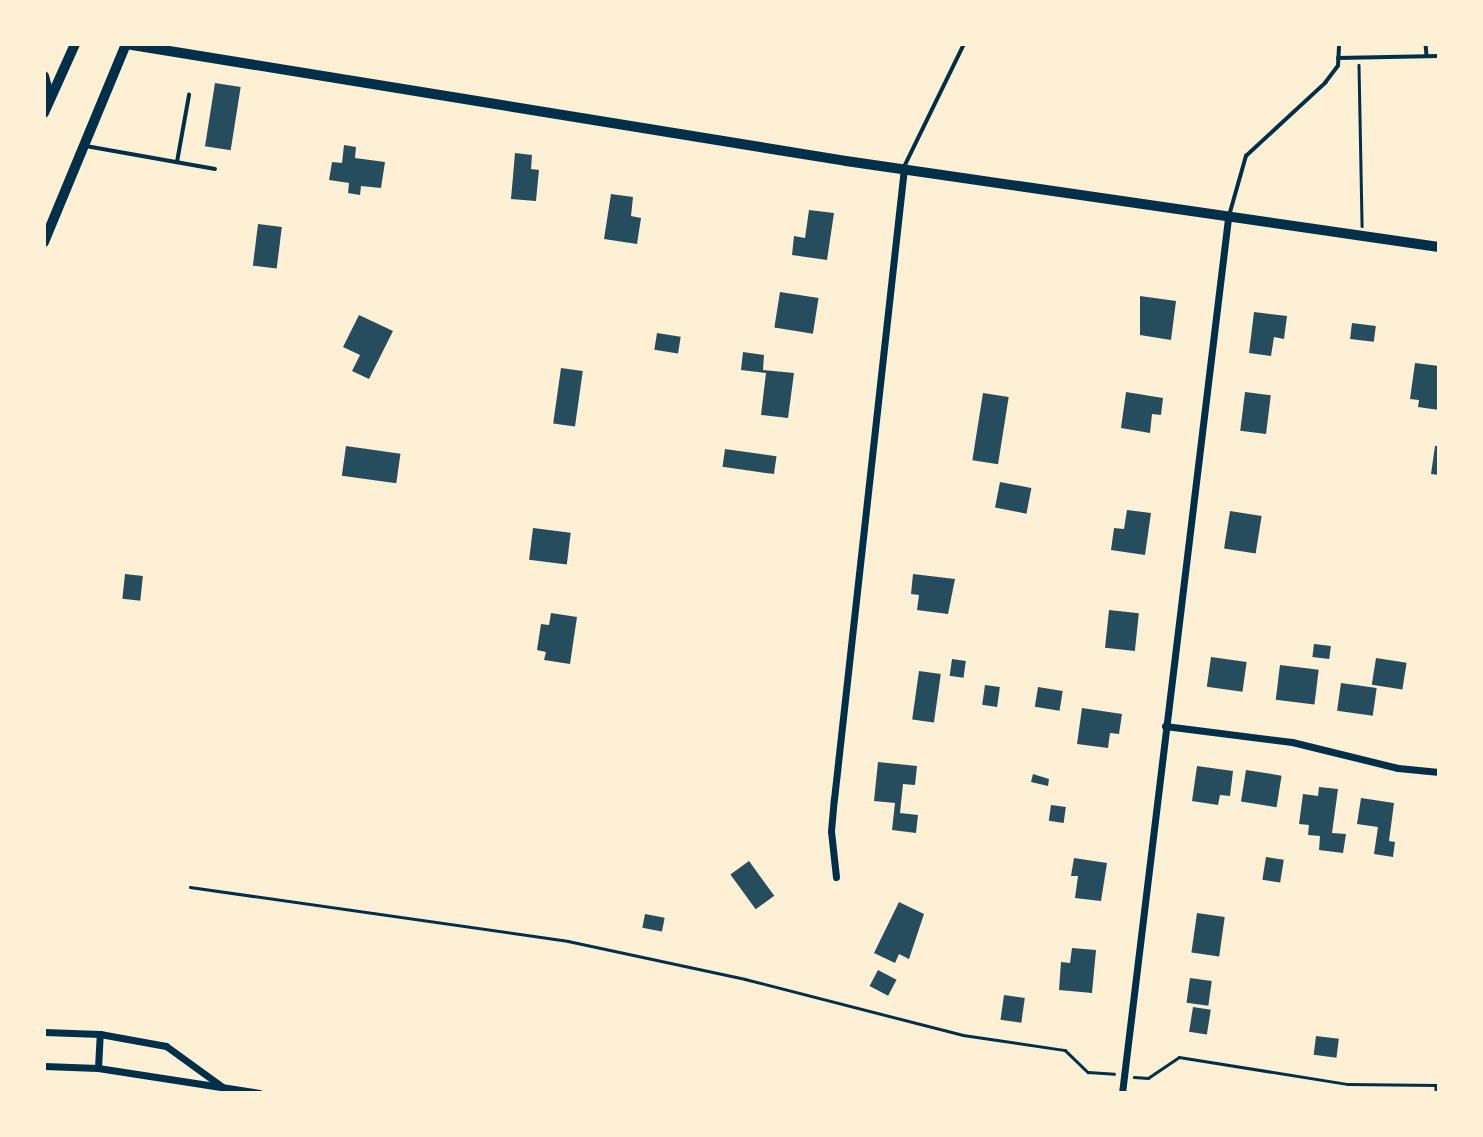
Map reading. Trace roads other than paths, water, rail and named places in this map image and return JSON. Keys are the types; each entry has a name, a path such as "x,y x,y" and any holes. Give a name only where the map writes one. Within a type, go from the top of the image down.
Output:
{"main road":[{"path":"44,113 75,44"},
{"path":"44,242 80,145 126,44 494,106 1228,218 1439,247"},
{"path":"44,76 50,98"}],"street":[{"path":"836,877 831,831 834,799 904,167"},
{"path":"1122,1093 1228,218"},
{"path":"1165,726 1292,741 1398,768 1439,772"},
{"path":"44,1032 100,1034 166,1046 228,1090"},
{"path":"98,1068 100,1034"},
{"path":"44,1066 98,1068 259,1093"}],"lane":[{"path":"904,167 964,44"},
{"path":"1228,218 1245,156 1325,83 1338,58 1339,44"},
{"path":"1426,44 1427,56"},
{"path":"1338,58 1439,56"},
{"path":"177,162 189,95"},
{"path":"80,145 215,169"}]}
